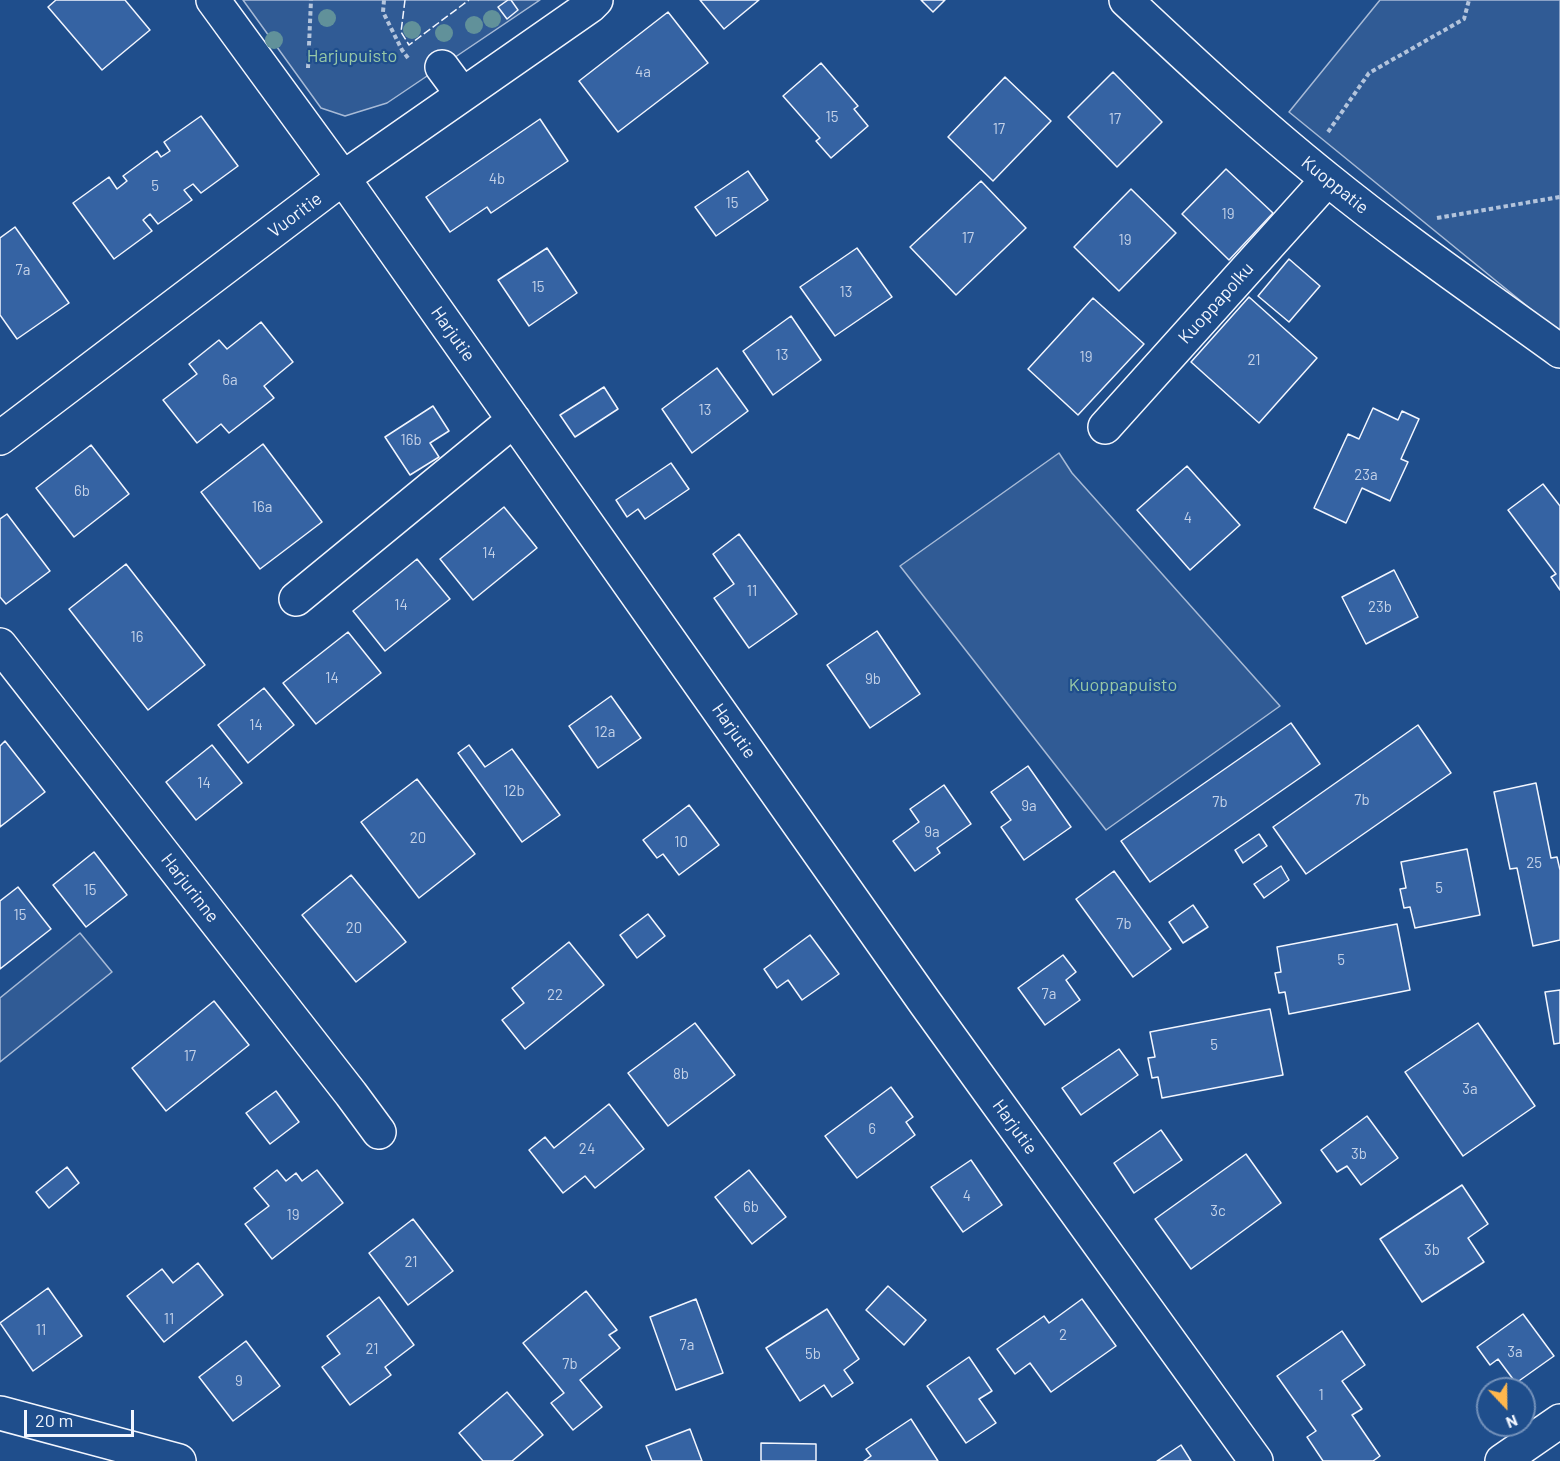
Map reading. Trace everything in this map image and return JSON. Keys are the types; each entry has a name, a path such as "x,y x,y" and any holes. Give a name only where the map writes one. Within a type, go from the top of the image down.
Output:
{"street":[{"name":"Harjutie","path":"213,0 344,178 926,1004 1256,1461"},
{"name":"Vuoritie","path":"0,438 344,178 596,0"},
{"name":"Kuoppatie","path":"1126,0 1209,79 1317,171 1388,226 1560,351"},
{"path":"442,67 462,94"},
{"name":"Kuoppapolku","path":"1105,427 1317,171"},
{"path":"296,599 514,420"},
{"name":"Harjurinne","path":"0,645 380,1132"},
{"path":"0,1413 179,1461"},
{"path":"1502,1461 1560,1421"}],"path":[{"path":"303,123 307,89 310,7 313,0"},
{"path":"384,0 383,12 402,50 414,65 442,67"},
{"path":"1317,171 1369,73 1464,19 1469,0"},
{"path":"1388,226 1560,197"}],"shaded area":[{"name":"Harjupuisto","path":"243,0 540,0 387,103 345,116 321,108"},
{"path":"1380,0 1560,0 1560,333 1289,112"},
{"name":"Kuoppapuisto","path":"1059,453 1072,473 1280,706 1106,830 900,566"},
{"path":"80,933 112,972 0,1062 0,998"}],"building":[{"path":"56,0 125,0 150,30 102,70 48,7"},
{"path":"511,0 518,10 507,19 498,7"},
{"path":"700,0 759,0 724,29"},
{"path":"921,0 945,0 933,12"},
{"path":"668,12 708,63 618,132 579,81"},
{"path":"821,63 858,106 854,109 868,126 831,158 816,141 820,138 783,96"},
{"path":"1113,72 1162,122 1117,167 1068,117"},
{"path":"1005,77 1051,121 993,181 948,137"},
{"path":"201,116 238,166 201,193 193,184 184,190 192,200 158,224 150,214 143,220 152,231 114,259 73,203 109,177 117,189 127,181 123,176 157,151 161,157 170,151 164,142"},
{"path":"540,119 568,161 491,213 487,207 450,232 426,197"},
{"path":"1226,169 1273,213 1229,260 1182,214"},
{"path":"748,171 768,200 716,236 695,207"},
{"path":"981,181 1026,228 956,295 910,247"},
{"path":"1131,189 1176,233 1119,291 1074,247"},
{"path":"15,227 69,303 17,339 0,315 0,238"},
{"path":"547,248 577,293 529,326 498,280"},
{"path":"857,248 892,297 835,336 800,287"},
{"path":"1289,259 1320,286 1289,322 1258,296"},
{"path":"1249,297 1317,358 1259,423 1191,362"},
{"path":"1093,298 1144,344 1078,415 1028,369"},
{"path":"791,316 821,360 773,395 743,351"},
{"path":"261,322 293,362 264,386 274,398 229,433 221,424 197,443 163,400 197,374 189,364 219,340 227,349"},
{"path":"717,368 748,411 692,453 662,409"},
{"path":"604,387 618,409 575,437 560,415"},
{"path":"433,406 449,431 430,443 439,457 410,475 385,437"},
{"path":"1373,408 1398,420 1402,411 1419,419 1401,459 1408,462 1390,501 1362,488 1346,523 1314,508 1348,434 1359,439"},
{"path":"263,444 322,522 260,569 201,492"},
{"path":"91,445 129,494 74,537 36,488"},
{"path":"671,463 689,489 645,519 638,509 627,517 616,500"},
{"path":"1187,466 1240,525 1190,570 1137,510"},
{"path":"1543,484 1560,506 1560,590 1551,577 1556,574 1508,510"},
{"path":"504,507 537,548 473,600 440,559"},
{"path":"7,514 50,571 6,604 0,597 0,519"},
{"path":"739,534 797,614 749,648 714,598 734,584 713,554"},
{"path":"417,559 450,599 385,651 353,611"},
{"path":"126,564 205,665 148,710 69,609"},
{"path":"1394,570 1418,617 1366,644 1342,597"},
{"path":"877,631 920,694 870,728 827,665"},
{"path":"348,632 381,673 316,724 283,683"},
{"path":"264,688 294,725 248,763 218,725"},
{"path":"611,696 641,738 598,768 569,726"},
{"path":"1291,723 1320,764 1150,882 1121,841"},
{"path":"1418,725 1451,773 1306,874 1273,827"},
{"path":"5,741 45,792 0,827 0,746"},
{"path":"212,745 242,783 196,820 166,782"},
{"path":"469,745 485,767 512,749 560,815 522,842 458,753"},
{"path":"1028,766 1071,827 1024,860 1001,827 1011,820 991,792"},
{"path":"417,779 475,854 419,898 361,822"},
{"path":"1536,783 1551,858 1557,857 1560,870 1560,940 1533,946 1517,868 1510,869 1494,792"},
{"path":"944,785 971,824 937,848 940,853 915,871 893,841 919,822 910,809"},
{"path":"689,805 719,845 679,875 663,854 657,858 643,840"},
{"path":"1259,834 1267,846 1243,863 1235,850"},
{"path":"1467,849 1480,915 1415,928 1410,907 1404,908 1400,889 1406,888 1401,862"},
{"path":"94,852 127,895 86,927 53,885"},
{"path":"1281,866 1289,880 1264,898 1254,884"},
{"path":"1114,871 1171,949 1133,977 1076,899"},
{"path":"351,875 406,942 356,982 302,915"},
{"path":"18,887 51,929 0,969 0,901"},
{"path":"1193,905 1208,927 1183,943 1169,922"},
{"path":"648,914 665,936 637,958 620,935"},
{"path":"1397,924 1410,990 1289,1014 1285,992 1279,993 1275,973 1281,972 1277,947"},
{"path":"810,935 839,974 802,1000 788,980 777,988 764,969"},
{"path":"569,942 604,985 525,1049 502,1020 524,1003 512,988"},
{"path":"1063,955 1076,972 1066,980 1080,1000 1045,1025 1018,988"},
{"path":"1560,990 1560,1043 1554,1044 1545,992"},
{"path":"214,1001 249,1045 166,1111 132,1068"},
{"path":"1270,1009 1283,1075 1162,1098 1158,1077 1152,1078 1148,1058 1155,1057 1150,1032"},
{"path":"695,1023 735,1075 668,1126 628,1073"},
{"path":"1478,1023 1535,1106 1463,1156 1405,1072"},
{"path":"1119,1049 1138,1075 1081,1115 1062,1088"},
{"path":"891,1087 913,1117 906,1122 915,1135 857,1178 825,1136"},
{"path":"276,1091 299,1122 270,1144 246,1113"},
{"path":"609,1104 644,1149 595,1188 585,1176 563,1193 529,1150 545,1137 554,1148"},
{"path":"1367,1116 1398,1158 1361,1185 1347,1166 1337,1172 1321,1150"},
{"path":"1161,1130 1182,1160 1134,1193 1114,1163"},
{"path":"1246,1154 1281,1203 1191,1269 1155,1219"},
{"path":"971,1160 1002,1205 963,1232 931,1187"},
{"path":"67,1167 79,1183 49,1208 36,1192"},
{"path":"277,1170 286,1181 296,1173 302,1181 317,1170 343,1203 272,1259 245,1224 269,1206 254,1188"},
{"path":"749,1170 786,1217 752,1244 715,1197"},
{"path":"1462,1185 1488,1224 1468,1238 1484,1262 1422,1302 1380,1239"},
{"path":"413,1219 453,1271 408,1305 369,1253"},
{"path":"198,1263 223,1295 164,1342 127,1296 162,1269 173,1283"},
{"path":"888,1286 926,1320 904,1345 866,1310"},
{"path":"48,1288 82,1336 33,1371 0,1323"},
{"path":"586,1291 617,1330 609,1335 620,1348 580,1380 602,1407 573,1430 551,1403 564,1393 523,1343"},
{"path":"379,1297 414,1345 385,1367 391,1375 350,1405 322,1367 340,1354 327,1336"},
{"path":"696,1299 723,1373 676,1390 650,1317"},
{"path":"1082,1299 1116,1346 1051,1392 1030,1363 1015,1374 997,1349 1044,1316 1049,1323"},
{"path":"827,1309 859,1359 844,1370 853,1383 832,1397 824,1385 800,1401 766,1348"},
{"path":"1523,1314 1554,1356 1524,1377 1512,1377 1498,1359 1490,1365 1477,1347"},
{"path":"1342,1331 1365,1365 1342,1381 1362,1409 1352,1415 1380,1456 1373,1461 1323,1461 1307,1437 1316,1431 1277,1376"},
{"path":"246,1341 280,1386 233,1421 199,1377"},
{"path":"969,1357 992,1391 979,1399 996,1423 966,1443 927,1386"},
{"path":"507,1392 543,1435 512,1461 483,1461 459,1433"},
{"path":"911,1419 938,1461 864,1461 871,1456 866,1449"},
{"path":"690,1429 702,1461 652,1461 646,1446"},
{"path":"761,1443 816,1444 816,1461 761,1461"},
{"path":"1181,1445 1191,1461 1157,1461"}],"fence":[{"path":"405,0 401,32 409,45 469,0"}]}
